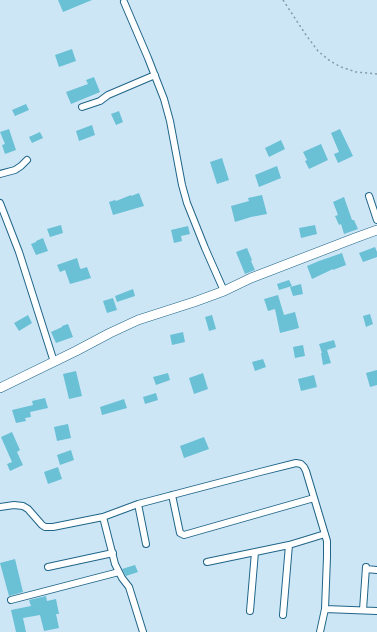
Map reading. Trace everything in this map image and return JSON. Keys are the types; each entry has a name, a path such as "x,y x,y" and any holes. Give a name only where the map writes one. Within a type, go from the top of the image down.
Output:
{"street":[{"path":"124,2 164,99 187,203 224,291"},
{"path":"82,107 104,98 108,94 155,75"},
{"path":"0,174 15,170 27,160"},
{"path":"369,196 377,220"},
{"path":"0,203 19,252 54,362"},
{"path":"0,388 138,320 224,291 348,240 377,230"},
{"path":"0,507 14,505 23,506 28,509 42,525 53,527 103,516 138,504 296,463 301,464 306,470 327,541 324,609 320,632"},
{"path":"172,495 180,533 184,535 314,498"},
{"path":"138,504 146,544"},
{"path":"103,516 115,564 129,587 143,632"},
{"path":"207,562 289,545 325,534"},
{"path":"283,615 289,545"},
{"path":"250,611 255,552"},
{"path":"48,567 113,553"},
{"path":"363,610 366,568 377,570"},
{"path":"11,600 119,572"},
{"path":"324,609 377,611"}],"path":[{"path":"283,0 318,51 330,61 341,67 356,72 377,74"}],"building":[{"path":"58,0 92,0 63,12"},
{"path":"72,49 76,61 59,67 55,55"},
{"path":"94,77 100,92 71,104 66,92 88,84 86,80"},
{"path":"26,104 29,110 15,116 12,110"},
{"path":"119,111 123,122 116,125 111,114"},
{"path":"92,125 95,135 79,141 76,131"},
{"path":"9,129 16,150 5,154 2,145 5,144 0,132"},
{"path":"340,129 353,156 338,163 334,154 339,152 331,133"},
{"path":"40,132 43,138 32,143 29,137"},
{"path":"281,140 285,149 269,157 265,148"},
{"path":"321,144 328,160 309,169 303,152"},
{"path":"222,158 229,180 217,184 210,162"},
{"path":"277,166 281,178 259,187 255,175"},
{"path":"139,193 144,206 113,215 109,202"},
{"path":"262,195 267,214 235,222 231,206 249,201 248,198"},
{"path":"344,197 352,220 354,220 358,229 344,234 341,224 339,225 335,216 338,215 333,202"},
{"path":"61,225 63,233 50,237 47,229"},
{"path":"315,225 317,234 301,238 299,228"},
{"path":"188,226 190,234 181,236 182,241 174,243 171,230"},
{"path":"43,238 48,251 36,255 31,244"},
{"path":"375,247 377,257 363,262 359,253"},
{"path":"247,248 255,270 245,274 236,252"},
{"path":"342,253 346,265 333,269 312,279 307,266"},
{"path":"77,258 80,268 87,267 91,278 70,284 65,270 60,272 57,265"},
{"path":"289,280 292,286 279,290 277,284"},
{"path":"301,284 303,294 293,296 290,287"},
{"path":"133,289 135,296 117,302 115,296"},
{"path":"278,295 284,315 295,312 299,328 280,333 275,309 268,311 264,299"},
{"path":"113,298 117,310 107,313 103,301"},
{"path":"370,314 373,324 366,327 363,316"},
{"path":"28,315 32,323 19,331 14,323"},
{"path":"212,315 216,329 209,331 205,317"},
{"path":"68,324 73,337 56,343 51,332"},
{"path":"183,332 185,342 172,345 170,335"},
{"path":"334,340 336,347 327,350 331,363 323,365 322,353 319,344"},
{"path":"303,345 305,356 295,358 293,347"},
{"path":"263,359 266,367 255,371 252,362"},
{"path":"377,370 377,385 370,387 366,373"},
{"path":"76,371 82,396 69,399 63,374"},
{"path":"168,373 170,380 156,385 153,377"},
{"path":"203,373 208,389 194,394 189,378"},
{"path":"314,375 317,387 301,391 298,379"},
{"path":"156,393 158,400 145,404 143,397"},
{"path":"45,398 48,408 30,412 31,417 25,418 26,421 16,423 12,410 33,405 32,401"},
{"path":"124,399 127,408 102,415 100,407"},
{"path":"68,424 71,438 57,441 54,427"},
{"path":"12,432 20,450 17,452 23,465 10,471 7,464 12,462 1,437"},
{"path":"204,437 209,449 184,458 180,446"},
{"path":"71,450 74,460 60,465 57,455"},
{"path":"58,467 62,479 48,484 44,472"},
{"path":"15,559 23,592 9,596 0,563"},
{"path":"135,565 138,572 126,576 122,569"},
{"path":"46,596 47,601 56,599 59,614 56,614 59,628 44,631 40,615 23,618 26,632 16,632 11,610 31,606 29,600"}]}
